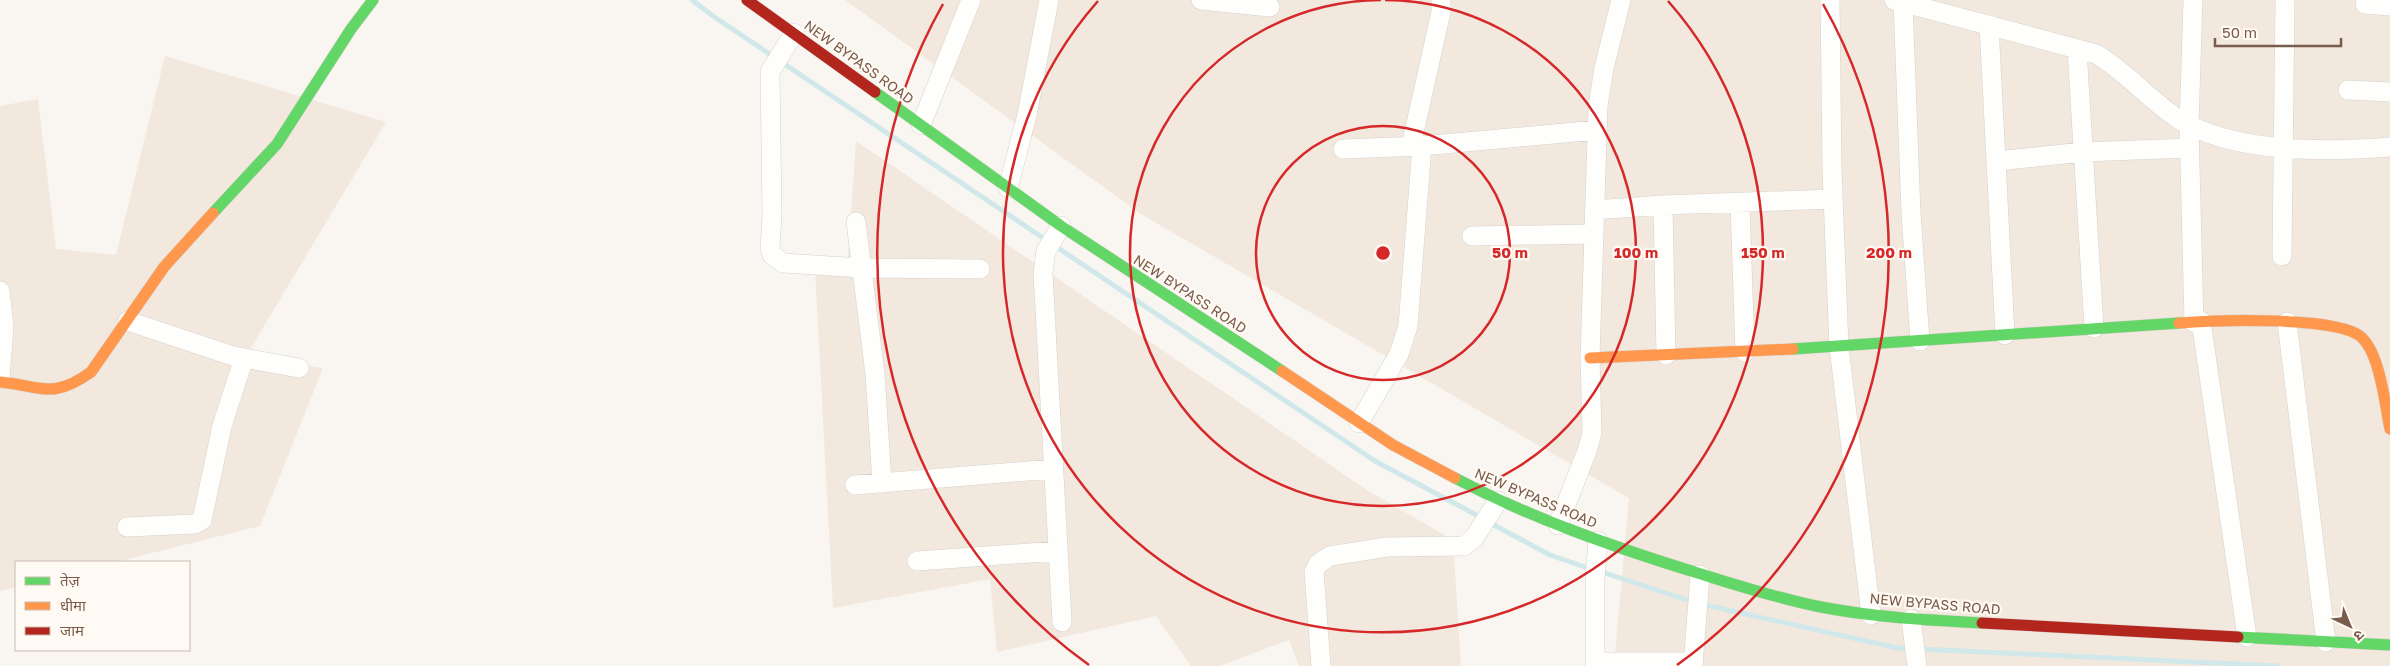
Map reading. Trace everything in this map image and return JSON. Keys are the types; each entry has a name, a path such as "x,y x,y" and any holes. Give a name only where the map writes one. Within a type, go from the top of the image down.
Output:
{"main road":[{"path":"0,382 43,390 61,391 76,384 91,372 164,267 277,144 351,29 373,0"},
{"name":"NEW BYPASS ROAD","path":"747,0 1008,188 1054,238 1423,462 1498,501 1598,541 1657,562 1699,581 1871,615 1914,643 2247,637 2390,645"},
{"path":"1590,358 1839,347 2198,321 2248,320 2287,322 2340,327 2359,336 2373,356 2390,429"}],"street":[{"path":"921,125 971,0"},
{"path":"1008,188 1027,115 1049,0"},
{"path":"1201,0 1270,7"},
{"path":"1359,423 1399,354 1408,326 1417,146 1441,12 1441,0"},
{"path":"1558,525 1587,451 1592,433 1590,358 1597,130 1600,86 1621,0"},
{"path":"1830,0 1839,347 1871,615"},
{"path":"2193,0 2189,148 2198,321 2247,637"},
{"path":"2282,256 2285,0"},
{"path":"1920,341 1898,1 2096,54 2116,65 2174,116 2204,134 2224,139 2313,151 2390,147"},
{"path":"2365,4 2390,6"},
{"path":"1990,26 2005,335"},
{"path":"794,33 775,62 770,78 772,215 770,248 772,255 783,263 862,268 980,269"},
{"path":"2077,49 2094,328"},
{"path":"2348,90 2390,92"},
{"path":"1343,149 1417,146 1597,130"},
{"path":"1996,161 2083,152 2189,148"},
{"path":"1594,210 1663,205 1740,204 1834,199"},
{"path":"1740,204 1745,352"},
{"path":"1663,205 1666,356"},
{"path":"856,222 875,374 882,483"},
{"path":"1472,236 1593,234"},
{"path":"1054,238 1043,273 1052,469 1062,622"},
{"path":"0,291 4,327 0,378"},
{"path":"128,321 233,356 299,368"},
{"path":"2287,322 2326,642"},
{"path":"127,527 195,524 202,520 222,426 244,358"},
{"path":"855,485 1052,469"},
{"path":"1322,666 1314,572 1322,559 1387,547 1464,546 1474,538 1498,501"},
{"path":"1598,541 1595,664 1693,664 1699,581"},
{"path":"917,561 1057,551"}],"shaded area":[{"path":"845,0 2390,0 2390,666 1614,666 1629,498 1141,214"},
{"path":"165,56 386,122 246,356 323,368 260,526 120,561 15,561 15,587 0,591 0,106 38,99 56,249 116,255"},
{"path":"856,141 1367,490 1453,540 1461,666 1299,666 1289,640 1219,666 1191,666 1156,616 997,652 990,579 833,608 815,268 847,271"}],"waterway":[{"path":"692,0 713,16 1375,461 1482,518"},
{"path":"1494,525 1550,555 1591,569"},
{"path":"1599,571 1693,602"},
{"path":"1701,604 1897,648 1910,648"},
{"path":"1919,649 2278,666"}],"traffic: fast":[{"path":"213,213 277,144 351,29 373,0"},
{"path":"875,92 1061,226 1282,371"},
{"path":"1793,349 2179,323"},
{"path":"1455,478 1540,518 1599,540 1767,594 1816,606 1857,613 1982,623"},
{"path":"2238,637 2390,645"}],"traffic: slow":[{"path":"0,382 56,389 78,381 91,372 164,267 213,213"},
{"path":"2179,323 2218,321 2301,322 2326,325 2360,336 2367,344 2377,366 2390,429"},
{"path":"1590,358 1793,349"},
{"path":"1282,371 1393,445 1455,478"}],"traffic: jam":[{"path":"747,0 875,92"},
{"path":"1982,623 2238,637"}]}
